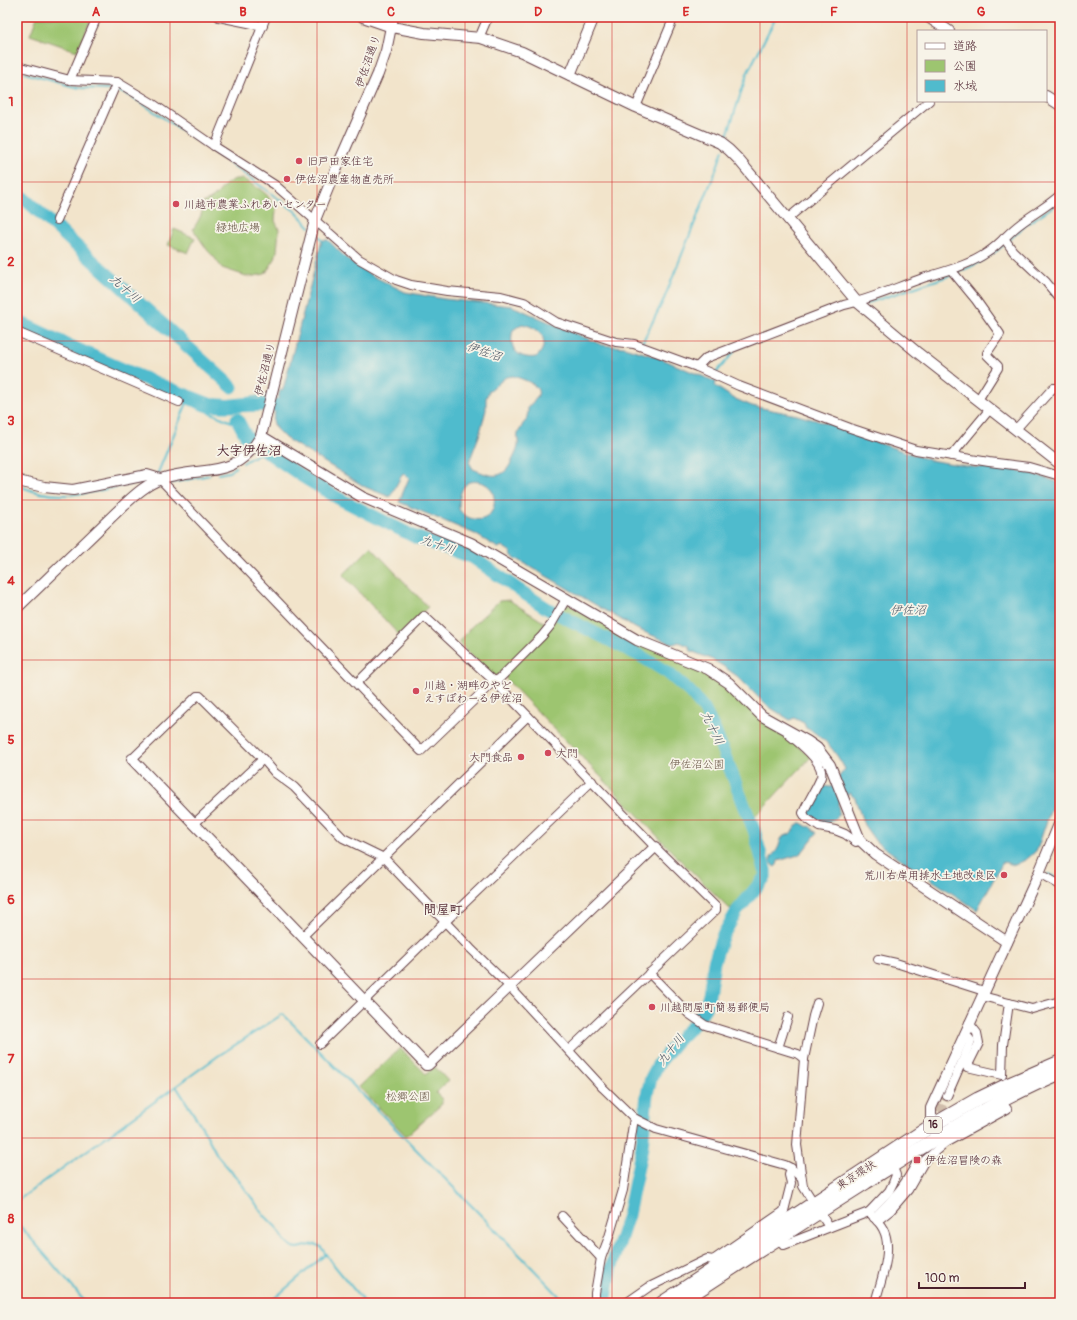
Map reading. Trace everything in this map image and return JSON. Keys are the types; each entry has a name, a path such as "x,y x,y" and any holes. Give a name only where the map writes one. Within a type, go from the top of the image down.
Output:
{"highway":[{"name":"東京環状","path":"662,1303 718,1261 892,1165 978,1099 1060,1062"},
{"name":"東京環状","path":"679,1303 777,1238 816,1207 934,1132 1060,1074"}],"street":[{"path":"70,80 97,17"},
{"path":"219,17 263,26"},
{"path":"214,146 266,17"},
{"path":"363,17 393,22 424,33 479,38 522,52 636,107 711,139 729,150 857,302 918,353 1060,464"},
{"path":"479,38 488,17"},
{"path":"570,75 594,17"},
{"path":"636,107 674,17"},
{"path":"928,17 948,30"},
{"name":"伊佐沼通り","path":"17,608 125,504 142,490 160,479 177,475 217,470 231,465 252,450 260,438 315,220 378,74 386,51 393,22"},
{"path":"17,66 70,80 117,82 157,106 214,146 275,185 358,259 411,285 447,291 501,296 524,302 556,322 616,342 634,344 697,367 739,386 850,428 916,450 1029,467 1060,476"},
{"path":"57,220 117,82"},
{"path":"1047,97 1060,105"},
{"path":"787,219 928,102"},
{"path":"697,367 706,358 844,304 857,302 923,278 952,271 988,252 1019,224 1060,195"},
{"path":"1004,238 1013,251 1046,282 1060,299"},
{"path":"952,271 976,300 1000,334 987,353 998,368 978,400"},
{"path":"17,332 179,402"},
{"path":"1016,429 1053,388 1056,388 1060,392"},
{"path":"951,456 990,409"},
{"path":"260,438 362,497 471,543 563,603 637,640 708,669 729,683 762,716 817,748 830,765 860,840 875,854 1007,942"},
{"path":"17,479 22,482 44,487 73,490 148,475 160,479 421,751 494,681 499,679 542,636 553,621 563,603"},
{"path":"356,683 424,616 494,681 655,847 716,907 716,910 569,1050"},
{"path":"655,847 510,987 428,1065 426,1065 132,759 197,696 200,696 263,759 275,774 294,787 343,838 384,858 446,921 471,949 510,987 603,1088 634,1118 654,1128 785,1165 792,1168 801,1178"},
{"path":"302,937 528,716"},
{"path":"775,723 801,745 821,768 821,776 803,813 806,818 819,827 835,830 845,834 856,842 860,840"},
{"path":"195,823 263,759"},
{"path":"320,1044 592,781"},
{"path":"934,1132 931,1108 1039,873 1060,822"},
{"path":"1039,873 1060,885"},
{"path":"878,959 896,963 1009,1003 1032,1009 1060,1000"},
{"path":"650,973 689,1014 705,1025 798,1054 804,1059"},
{"path":"817,1003 804,1059 797,1145 803,1186 828,1227"},
{"path":"969,1023 977,1034 979,1043 967,1067 1002,1075 1003,1045 1009,1003"},
{"path":"778,1048 788,1017"},
{"path":"947,1096 971,1041 965,1033"},
{"path":"777,1238 784,1245 828,1227 874,1217 890,1210 908,1190 925,1160 945,1143 1007,1109 1001,1102"},
{"path":"595,1303 595,1293 601,1258 623,1190 634,1118"},
{"path":"874,1217 895,1197 916,1164"},
{"path":"874,1217 894,1182 896,1174 892,1165"},
{"path":"627,1303 649,1287 707,1259 718,1261 784,1211 791,1183 789,1176 792,1168"},
{"path":"562,1216 601,1258"},
{"path":"874,1217 883,1229 886,1238 887,1254 875,1303"}],"green space":[{"path":"37,17 92,17 77,51 30,35"},
{"name":"緑地広場","path":"235,179 243,179 261,190 267,195 276,209 275,221 279,229 277,251 275,259 265,274 249,277 222,268 193,229 203,210 204,202 213,197 230,181"},
{"path":"174,229 195,238 188,253 168,245"},
{"path":"371,547 428,607 399,635 343,575"},
{"path":"509,600 548,625 497,676 491,675 459,643 470,628 499,601"},
{"name":"伊佐沼公園","path":"567,604 714,676 811,757 749,823 759,853 761,868 760,876 758,883 730,909 676,856 506,679 505,676"},
{"name":"松郷公園","path":"400,1048 426,1074 435,1067 448,1081 436,1093 442,1099 442,1104 406,1136 359,1087"}],"water":[{"name":"伊佐沼","path":"322,240 328,240 349,261 373,276 405,292 444,299 512,306 602,345 624,347 657,357 716,382 715,386 733,398 752,406 797,415 830,424 867,439 929,460 972,467 1010,469 1034,474 1060,483 1060,782 1037,850 1027,859 1015,865 1003,862 977,910 929,878 928,874 919,867 914,868 876,842 864,825 855,798 849,793 838,803 839,814 836,819 822,824 809,816 808,811 821,786 831,787 845,769 829,745 818,735 806,728 804,723 794,718 790,720 766,705 737,676 711,659 691,651 689,646 679,642 673,644 637,629 512,556 511,552 502,546 498,548 475,534 399,502 409,478 403,473 390,497 365,487 285,438 276,429 273,421 280,390 283,390","holes":["522,324 530,326 542,336 544,344 536,357 529,357 519,354 513,347 513,330","513,376 531,383 535,386 538,393 536,398 528,407 526,421 518,433 516,453 511,463 503,473 499,475 489,475 473,469 469,462 479,436 486,410 486,398 489,391 506,377","469,482 480,482 488,486 493,493 493,508 489,515 483,519 469,518 459,509 459,501 466,484"]},
{"path":"799,823 808,827 809,826 817,833 803,851 798,855 778,861 775,867 770,862 771,858 778,848 782,838 790,834"}],"waterway":[{"path":"725,142 747,74 776,17"},
{"path":"17,71 78,88 111,89"},
{"path":"115,90 131,96 214,152 295,211 310,227"},
{"path":"641,345 664,299 723,150"},
{"name":"九十川","path":"17,192 232,387"},
{"path":"1008,241 1027,224 1060,202"},
{"path":"316,233 323,242"},
{"path":"956,273 982,261 1005,244"},
{"path":"865,304 952,275"},
{"path":"17,315 115,361 211,399 228,400 268,396"},
{"path":"17,323 205,405 291,406"},
{"path":"716,373 734,352"},
{"path":"157,475 189,398"},
{"path":"181,400 234,423 246,436"},
{"name":"九十川","path":"237,419 246,436 303,477 338,498 415,537 472,557 548,609 644,658 668,673 690,692 704,709 715,731 754,830 765,870 765,877 737,911 722,937 714,962 709,995 705,1008 694,1024 677,1041 659,1063 651,1078 647,1094 642,1147 628,1215 611,1269 605,1303"},
{"path":"243,463 264,450"},
{"path":"218,474 229,472 236,467"},
{"path":"172,483 210,475"},
{"path":"22,487 51,495 65,495 94,492 138,483 143,484"},
{"path":"154,487 159,486"},
{"path":"1048,874 1060,880"},
{"path":"17,1201 218,1056 283,1014 566,1303"},
{"path":"176,1086 205,1132 217,1155 238,1179 264,1215 276,1227 285,1241 293,1247 298,1248 315,1244 321,1247 365,1303"},
{"path":"17,1222 86,1303"},
{"path":"269,1303 326,1254"}],"tunnel":[{"path":"935,1123 947,1096"},
{"path":"916,1164 925,1146"}],"place":[{"name":"旧戸田家住宅","path":"299,161"},
{"name":"伊佐沼農産物直売所","path":"287,179"},
{"name":"川越市農業ふれあいセンター","path":"176,204"},
{"name":"川越・湖畔のやど えすぽわーる伊佐沼","path":"416,691"},
{"name":"大門","path":"548,753"},
{"name":"大門食品","path":"521,757"},
{"name":"荒川右岸用排水土地改良区","path":"1004,875"},
{"name":"川越問屋町簡易郵便局","path":"652,1007"},
{"name":"伊佐沼冒険の森","path":"917,1160"}],"district":[{"name":"大字伊佐沼","path":"249,451"},
{"name":"問屋町","path":"443,910"}]}
